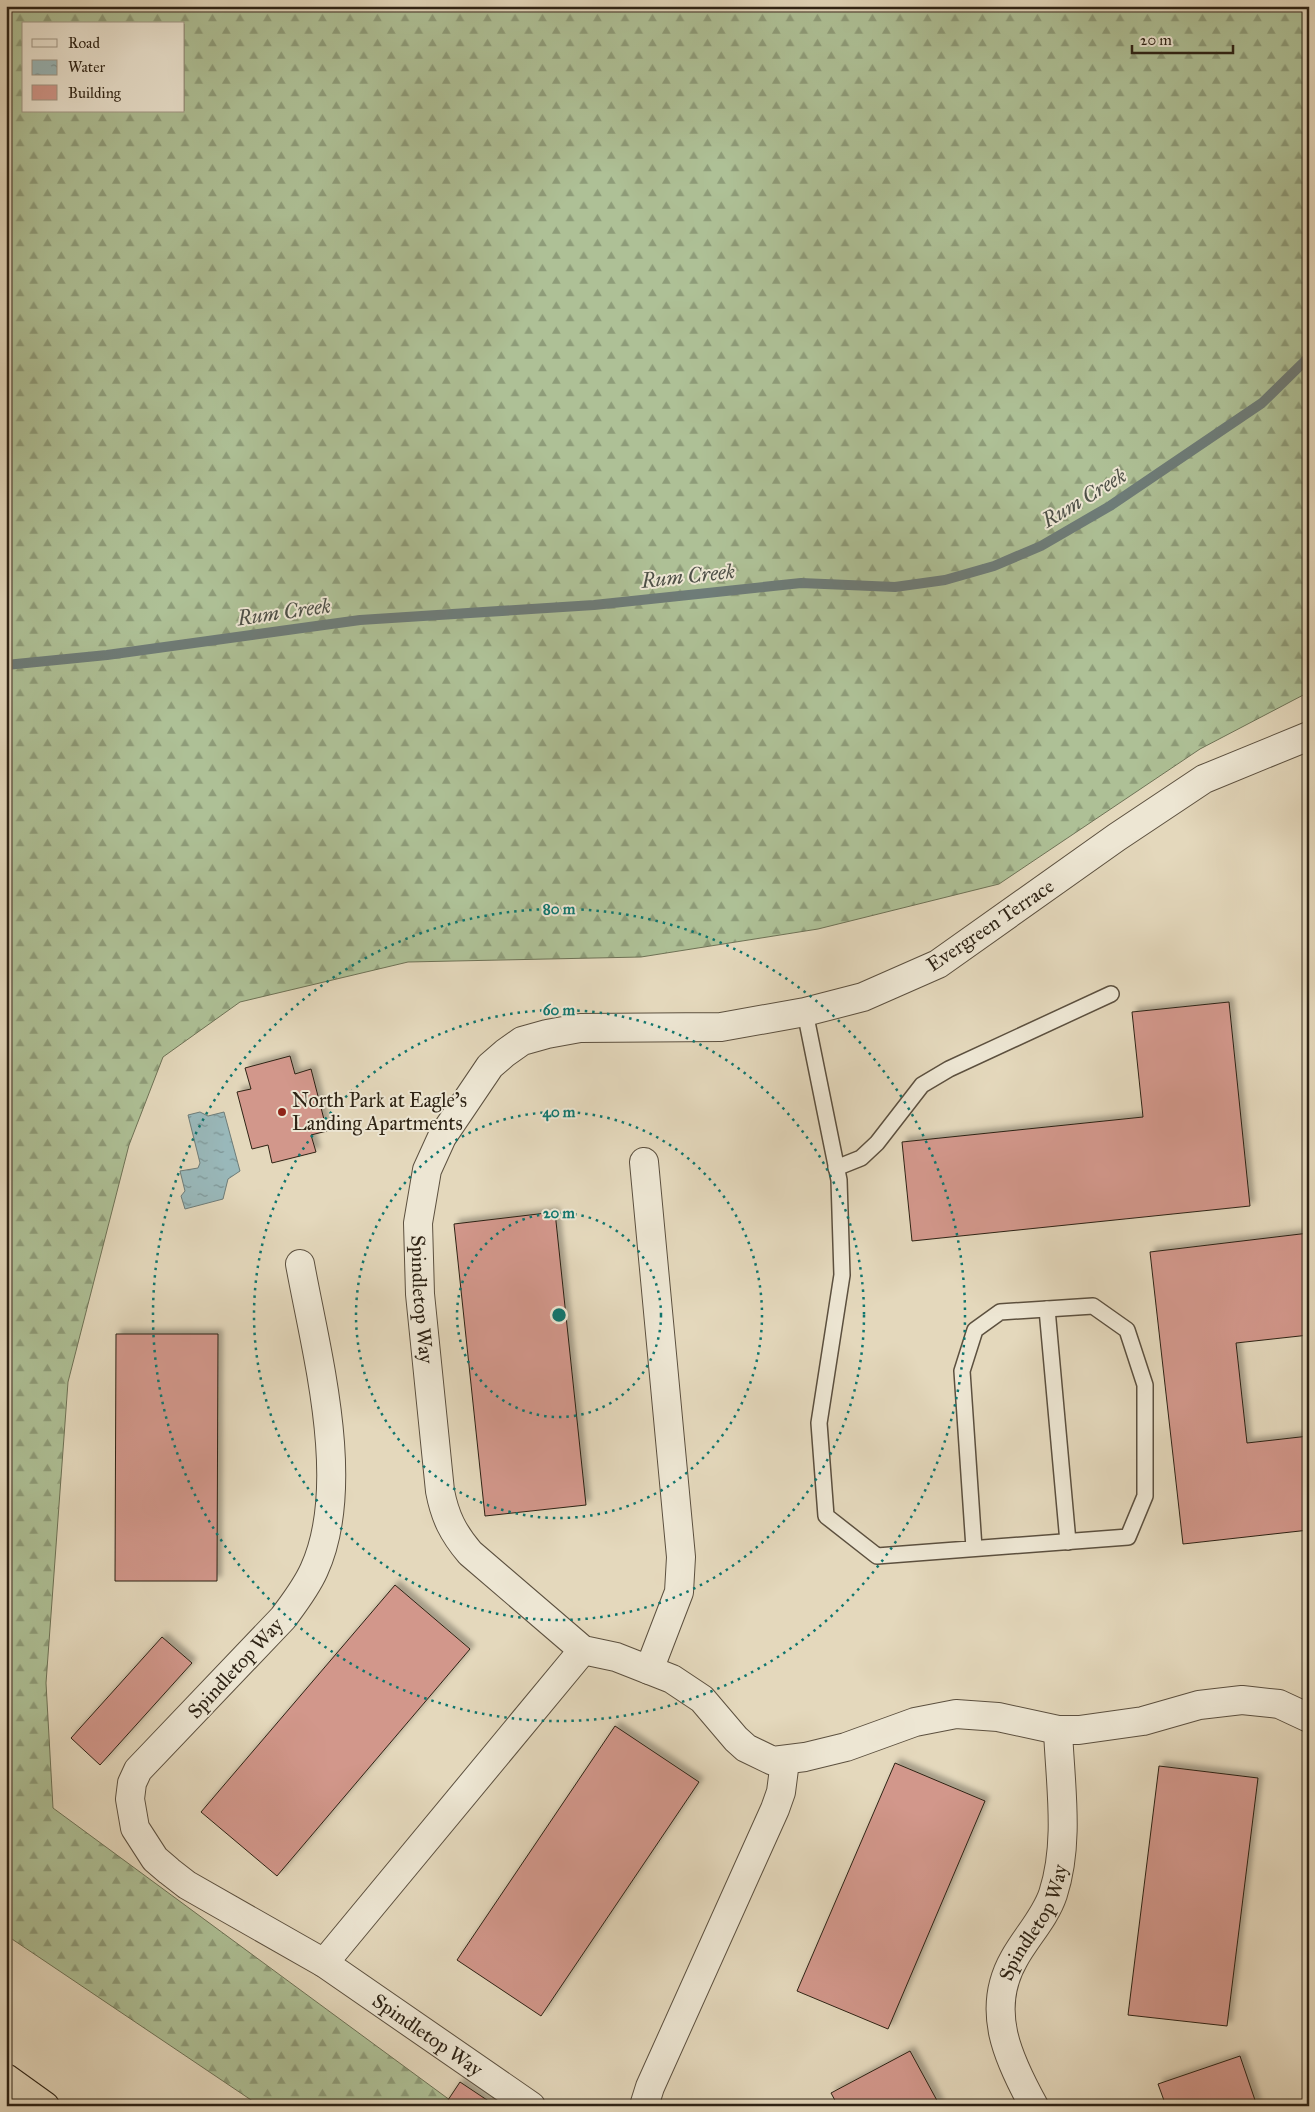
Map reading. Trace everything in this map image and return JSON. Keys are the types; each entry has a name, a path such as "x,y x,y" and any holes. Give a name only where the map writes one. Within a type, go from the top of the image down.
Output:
{"highway":[{"path":"6,2078 45,2106"}],"street":[{"name":"Evergreen Terrace","path":"580,1028 721,1027 805,1012 863,996 938,964 1117,837 1204,780 1309,736"},
{"name":"Spindletop Way","path":"580,1028 547,1034 522,1042 490,1066 442,1137 427,1170 418,1223 420,1294 440,1491 444,1513 455,1535 470,1552 583,1650 616,1657 672,1679 695,1694 746,1748 773,1761 785,1761 846,1747 915,1722 956,1714 998,1717 1058,1730 1108,1727 1143,1721 1199,1705 1242,1700 1279,1704 1309,1718"},
{"path":"644,1162 681,1557 676,1600 649,1670"},
{"name":"Spindletop Way","path":"300,1264 322,1387 330,1451 328,1514 323,1542 314,1569 302,1592 283,1618 138,1770 132,1783 130,1799 136,1828 155,1859 187,1885 324,1963 531,2106"},
{"path":"324,1963 583,1650"},
{"name":"Spindletop Way","path":"1034,2106 1007,2053 1000,2008 1003,1985 1014,1959 1045,1911 1053,1894 1059,1870 1062,1842 1062,1806 1058,1730"},
{"path":"644,2106 650,2087 775,1809 781,1792 785,1761"}],"lane":[{"path":"836,1168 861,1158 876,1144 922,1086 949,1068 1111,994"},
{"path":"805,1012 839,1180 842,1274 819,1423 826,1516 877,1556 1128,1537 1145,1496 1145,1385 1127,1330 1093,1306 1000,1312 975,1330 962,1371 974,1548"},
{"path":"1047,1309 1068,1542"}],"green space":[{"path":"6,6 1309,6 1309,692 1200,749 999,884 818,929 641,957 408,962 240,1002 163,1057 129,1145 68,1382 46,1683 53,1808 458,2106 260,2106 6,1935"}],"water":[{"path":"200,1112 208,1116 224,1112 240,1171 228,1179 223,1199 185,1209 181,1196 185,1191 180,1171 198,1168 200,1163 188,1115"}],"building":[{"path":"1229,1002 1250,1206 912,1241 902,1142 1143,1117 1132,1012"},
{"name":"North Park at Eagle's Landing Apartments","path":"290,1056 295,1074 311,1069 327,1131 311,1135 316,1152 272,1163 268,1145 252,1149 237,1092 251,1089 245,1068"},
{"path":"555,1212 586,1505 485,1516 454,1224"},
{"path":"1309,1233 1309,1335 1236,1343 1247,1443 1309,1436 1309,1530 1183,1544 1150,1252"},
{"path":"116,1334 218,1334 217,1581 115,1581"},
{"path":"395,1585 470,1649 277,1876 201,1812"},
{"path":"162,1637 192,1663 100,1765 71,1738"},
{"path":"615,1726 699,1782 541,2016 457,1960"},
{"path":"895,1763 985,1801 888,2029 797,1991"},
{"path":"1159,1766 1258,1778 1227,2026 1128,2015"},
{"path":"910,2051 940,2106 838,2106 831,2093"},
{"path":"1240,2056 1257,2106 1166,2106 1158,2084"},
{"path":"460,2082 496,2106 444,2106"}],"waterway":[{"name":"Rum Creek","path":"6,665 107,655 360,620 594,605 801,583 895,587 945,580 994,566 1041,546 1110,506 1262,403 1309,357"}],"place":[{"name":"North Park at Eagle's Landing Apartments","path":"282,1112"}]}
